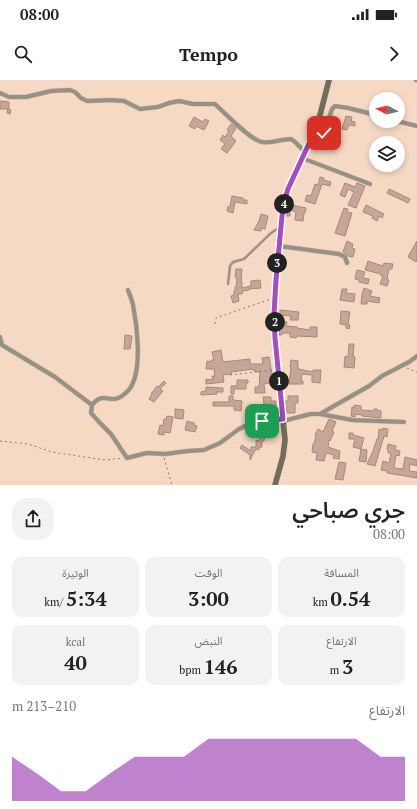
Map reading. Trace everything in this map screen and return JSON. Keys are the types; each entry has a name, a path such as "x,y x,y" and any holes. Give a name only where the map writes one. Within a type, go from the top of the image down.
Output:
{"main road":[{"path":"275,485 283,456 285,440 275,338 275,298 283,205 288,189 311,139 320,115 329,80"}],"street":[{"path":"0,93 9,97 26,97 51,91 70,90 75,92 80,98 87,101 124,101 140,109 158,107 179,101 193,104 215,104 256,140 270,142 291,139 305,152"},
{"path":"311,139 324,133 332,109 335,106 369,113"},
{"path":"405,123 417,126"},
{"path":"302,158 370,184"},
{"path":"279,246 340,254 345,257 347,263"},
{"path":"128,290 133,303 138,354 137,369 133,384 120,398 115,400 103,398 97,399 92,405 91,413 112,434 127,458 147,453 162,454 204,450 220,443 239,429 249,424 262,421 283,420 311,414 320,414 352,420 404,422"},
{"path":"0,337 2,345 55,377 92,405"},
{"path":"320,414 417,356"}],"lane":[{"path":"228,284 230,266 233,262 244,259 271,233 281,226"}],"path":[{"path":"215,324 216,318 275,298"},
{"path":"401,366 417,372"},
{"path":"230,375 278,369"},
{"path":"0,441 28,444 52,452 75,456 105,460 127,458"},
{"path":"162,454 172,485"}],"building":[{"path":"0,101 9,102 9,109 11,110 10,114 7,113 8,109 0,109"},
{"path":"346,116 352,117 351,121 355,122 355,126 349,125 347,130 342,129"},
{"path":"194,117 203,122 205,119 209,121 204,130 196,126 195,129 189,126"},
{"path":"231,124 236,128 231,136 236,141 227,153 221,149 225,144 220,140 223,135 225,137"},
{"path":"320,177 324,178 323,180 331,182 330,186 322,184 315,204 305,201 307,195 311,196 315,184 318,185"},
{"path":"345,183 355,187 357,183 365,186 356,208 348,205 354,192 348,189 345,197 340,195"},
{"path":"389,189 410,199 408,203 387,193"},
{"path":"232,196 247,200 247,204 235,202 233,213 227,211 228,206 230,207"},
{"path":"291,204 306,208 303,221 295,220 296,212 290,210 290,216 286,216 287,209 290,209"},
{"path":"366,205 384,214 382,218 379,216 377,221 372,218 373,216 363,212"},
{"path":"344,208 348,209 347,212 352,213 345,236 335,233"},
{"path":"261,214 268,216 265,229 261,228 261,231 254,230 259,221"},
{"path":"347,241 353,244 352,248 355,249 353,257 348,256 343,252"},
{"path":"417,241 417,260 416,262 408,257"},
{"path":"368,261 383,266 384,263 393,264 392,269 389,269 387,279 389,280 387,286 380,284 383,276 381,276 381,274 365,270"},
{"path":"236,269 242,269 242,288 251,286 251,281 260,280 261,288 243,291 242,294 238,294 239,301 233,303 231,296 234,295 236,287"},
{"path":"357,270 365,272 363,278 369,279 368,284 359,282 359,280 355,279"},
{"path":"364,288 372,291 370,296 380,298 379,303 367,301 367,304 361,304"},
{"path":"342,289 347,289 346,293 355,294 354,302 340,300"},
{"path":"280,310 299,312 298,320 290,320 291,316 280,315"},
{"path":"341,311 350,312 348,325 350,325 349,329 346,328 346,325 340,324"},
{"path":"281,321 287,322 286,326 297,328 310,330 310,327 317,327 317,337 297,336 296,338 290,337 290,333 282,333 282,335 279,335"},
{"path":"125,335 132,336 130,349 124,349"},
{"path":"349,344 354,344 354,368 344,367 345,356 348,357"},
{"path":"221,350 223,362 250,359 250,364 263,364 262,358 269,357 274,382 264,384 265,393 255,393 255,387 259,387 260,372 254,371 254,369 231,372 232,374 223,375 224,382 206,384 206,379 213,380 212,376 215,376 214,369 206,369 207,361 211,362 211,360 214,360 212,352"},
{"path":"291,360 298,361 298,369 313,372 313,370 321,370 320,383 312,382 312,375 302,374 301,381 303,381 303,384 289,384"},
{"path":"237,380 248,380 248,383 246,383 246,389 234,389 234,394 231,394 231,386 237,386"},
{"path":"164,381 166,383 160,389 163,391 154,402 149,399 157,386 158,387"},
{"path":"206,387 223,388 223,392 201,395 201,392 206,391"},
{"path":"229,396 233,396 233,400 242,401 241,411 234,410 234,406 213,406 213,402 229,402"},
{"path":"288,396 298,396 298,403 295,403 295,413 287,413 285,401 288,401"},
{"path":"263,397 271,397 271,401 276,401 276,413 267,413 266,404 264,404"},
{"path":"354,405 361,406 361,410 374,411 374,409 377,409 381,411 381,418 355,414 355,417 351,416 352,407 354,408"},
{"path":"175,409 184,410 183,419 175,418"},
{"path":"167,416 173,417 170,433 164,432 164,435 158,434 160,425 163,426 164,419 166,419"},
{"path":"329,419 336,422 328,447 340,451 339,459 333,458 334,455 326,453 324,461 316,460 317,453 312,452 315,435 318,429 323,432"},
{"path":"187,421 194,423 194,425 197,426 195,432 185,430"},
{"path":"383,428 388,429 387,437 384,436 375,466 367,464 378,439 379,429 383,430"},
{"path":"349,433 353,433 353,435 364,438 361,449 353,447 355,439 349,439"},
{"path":"260,435 265,436 264,441 262,441 262,447 259,447 259,450 256,449 250,460 250,455 240,448 242,445 251,451 251,447 256,447 256,440 259,441"},
{"path":"388,444 396,446 395,450 400,451 399,456 396,455 394,468 403,469 405,457 417,460 417,466 410,464 409,471 417,472 417,478 387,473 387,471 381,470 383,461 389,463 391,453 388,453"},
{"path":"361,449 367,450 366,462 359,461"},
{"path":"339,462 346,463 343,480 335,479"}],"route":[{"path":"262,421 283,419 274,314 283,205 288,189 311,139 324,133"}]}
